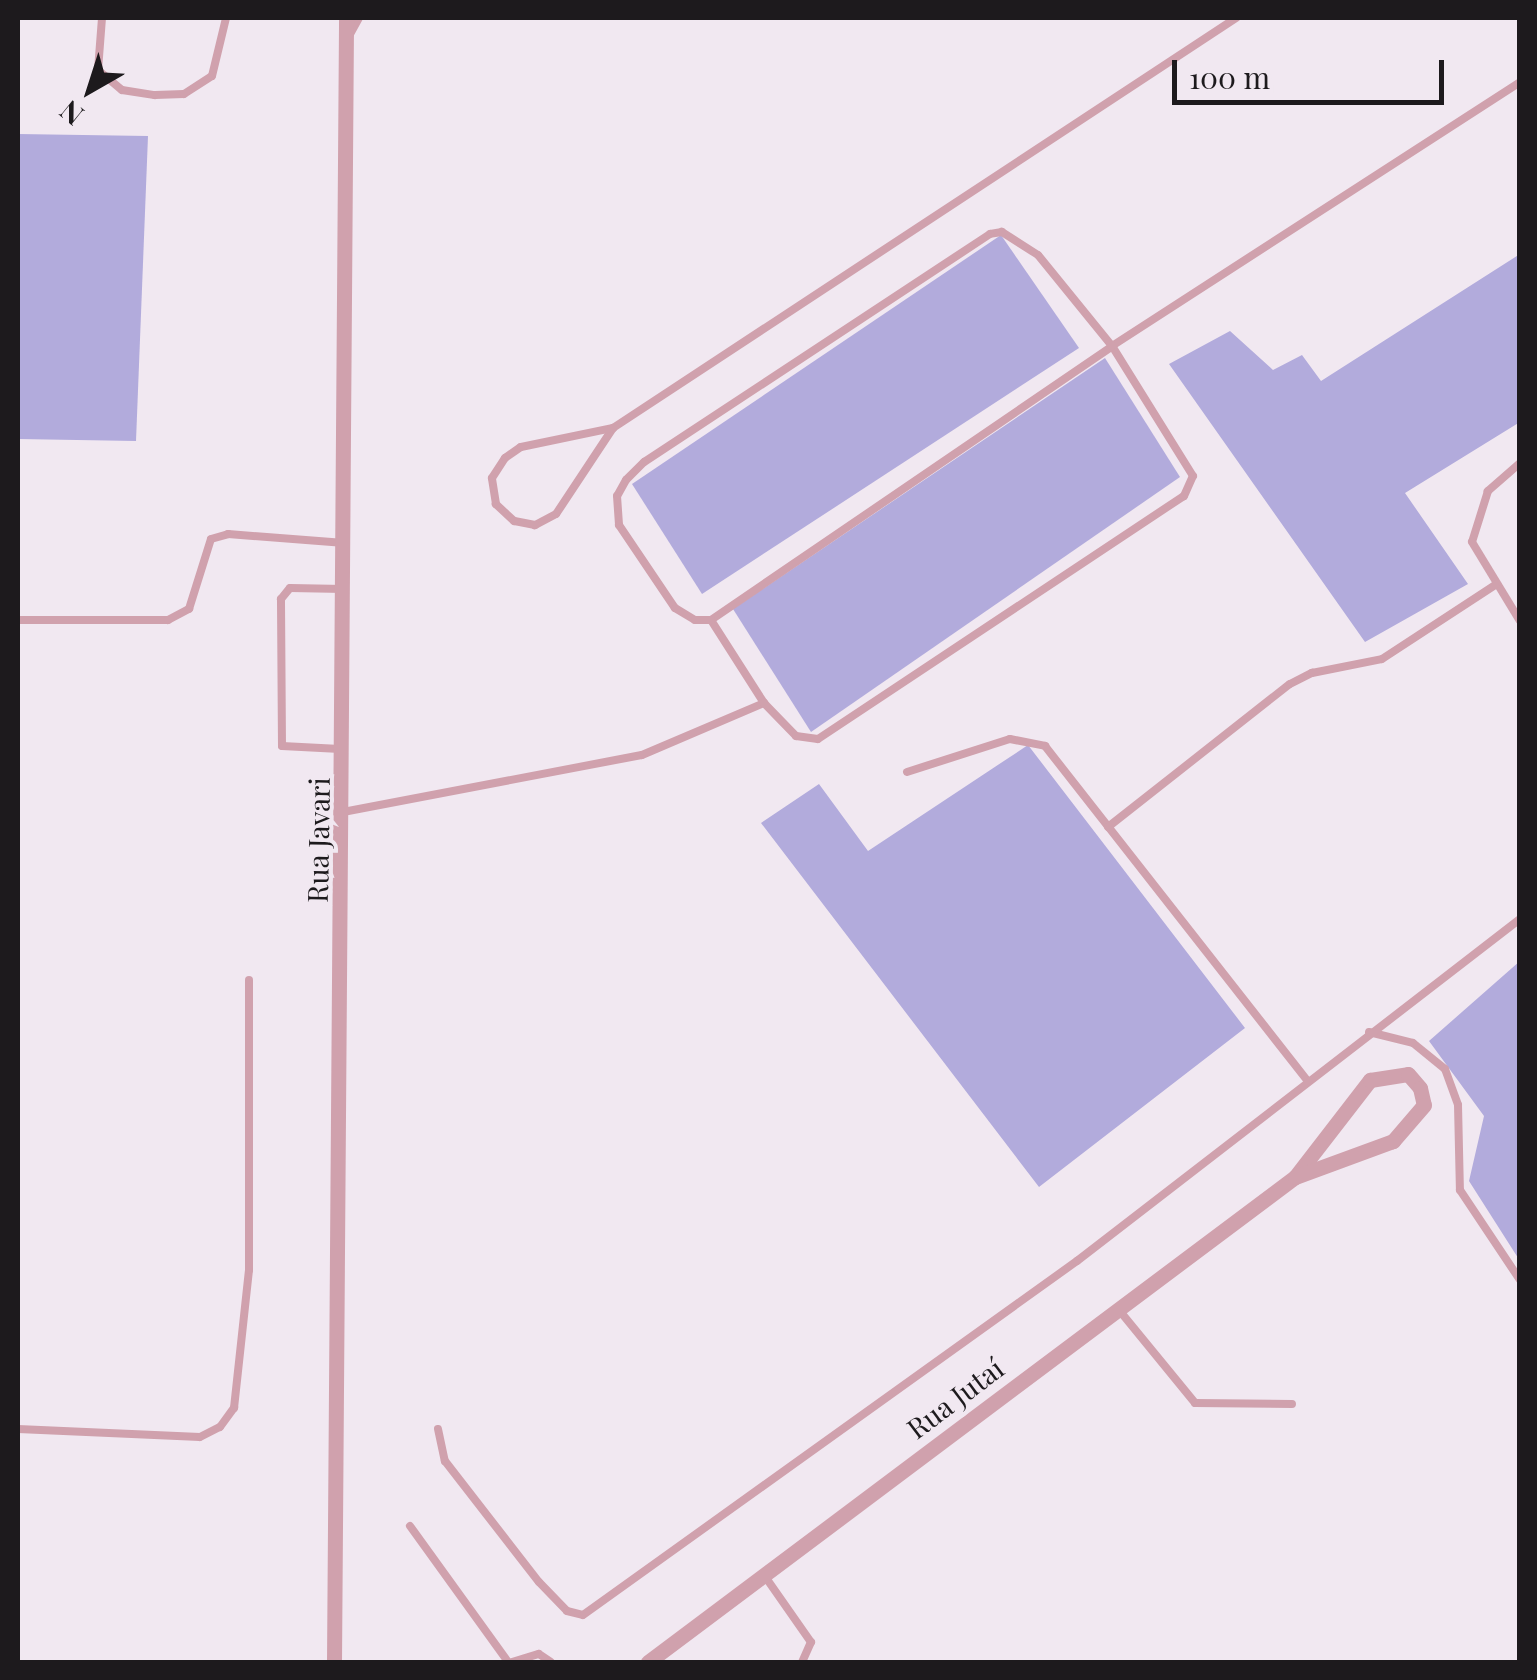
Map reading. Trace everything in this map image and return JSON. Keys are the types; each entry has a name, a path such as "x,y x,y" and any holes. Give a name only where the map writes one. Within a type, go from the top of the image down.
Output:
{"street":[{"name":"Rua Javari","path":"334,1662 344,812 346,18"},
{"name":"Rua Jutaí","path":"648,1662 1116,1306 1295,1176 1370,1080 1408,1074 1420,1088 1424,1105 1393,1141 1295,1176"}],"lane":[{"path":"102,18 98,70 122,90 154,96 184,94 212,76 226,18"},
{"path":"346,41 358,18"},
{"path":"613,428 556,514 535,525 514,521 496,504 492,478 504,458 521,447 613,428 1236,18"},
{"path":"711,620 764,703 796,736 818,739 1184,496 1193,476 1112,346 1038,255 1002,232 990,234 644,462 617,496 619,525 675,608 694,620 711,620 1112,346 1520,82"},
{"path":"1520,464 1488,491 1475,516 1472,542 1520,621"},
{"path":"18,620 168,620 189,610 211,538 228,534 344,543"},
{"path":"1108,826 1290,684 1312,672 1382,658 1495,585"},
{"path":"344,589 284,592 280,722 287,749 344,749"},
{"path":"344,812 642,756 764,703"},
{"path":"907,772 1030,738 1045,746 1306,1079"},
{"path":"438,1429 445,1462 538,1582 567,1611 583,1615 1077,1261 1306,1079 1520,919"},
{"path":"18,1429 200,1437 220,1427 234,1408 249,1270 248,980"},
{"path":"1367,1032 1413,1042 1445,1069 1458,1104 1460,1190 1520,1280"},
{"path":"1116,1306 1195,1404 1292,1404"},
{"path":"410,1526 510,1662 539,1654 551,1662"},
{"path":"764,1575 811,1642 802,1662"}],"building":[{"path":"18,134 148,136 136,441 18,439"},
{"path":"1001,235 1079,348 702,594 632,484"},
{"path":"1520,254 1520,422 1405,493 1468,584 1365,642 1169,364 1230,331 1273,370 1302,355 1321,381"},
{"path":"1105,358 1180,477 811,732 733,609"},
{"path":"1028,745 1245,1028 1039,1187 761,823 819,784 868,851"},
{"path":"1520,961 1520,1261 1469,1181 1484,1116 1429,1041"}]}
